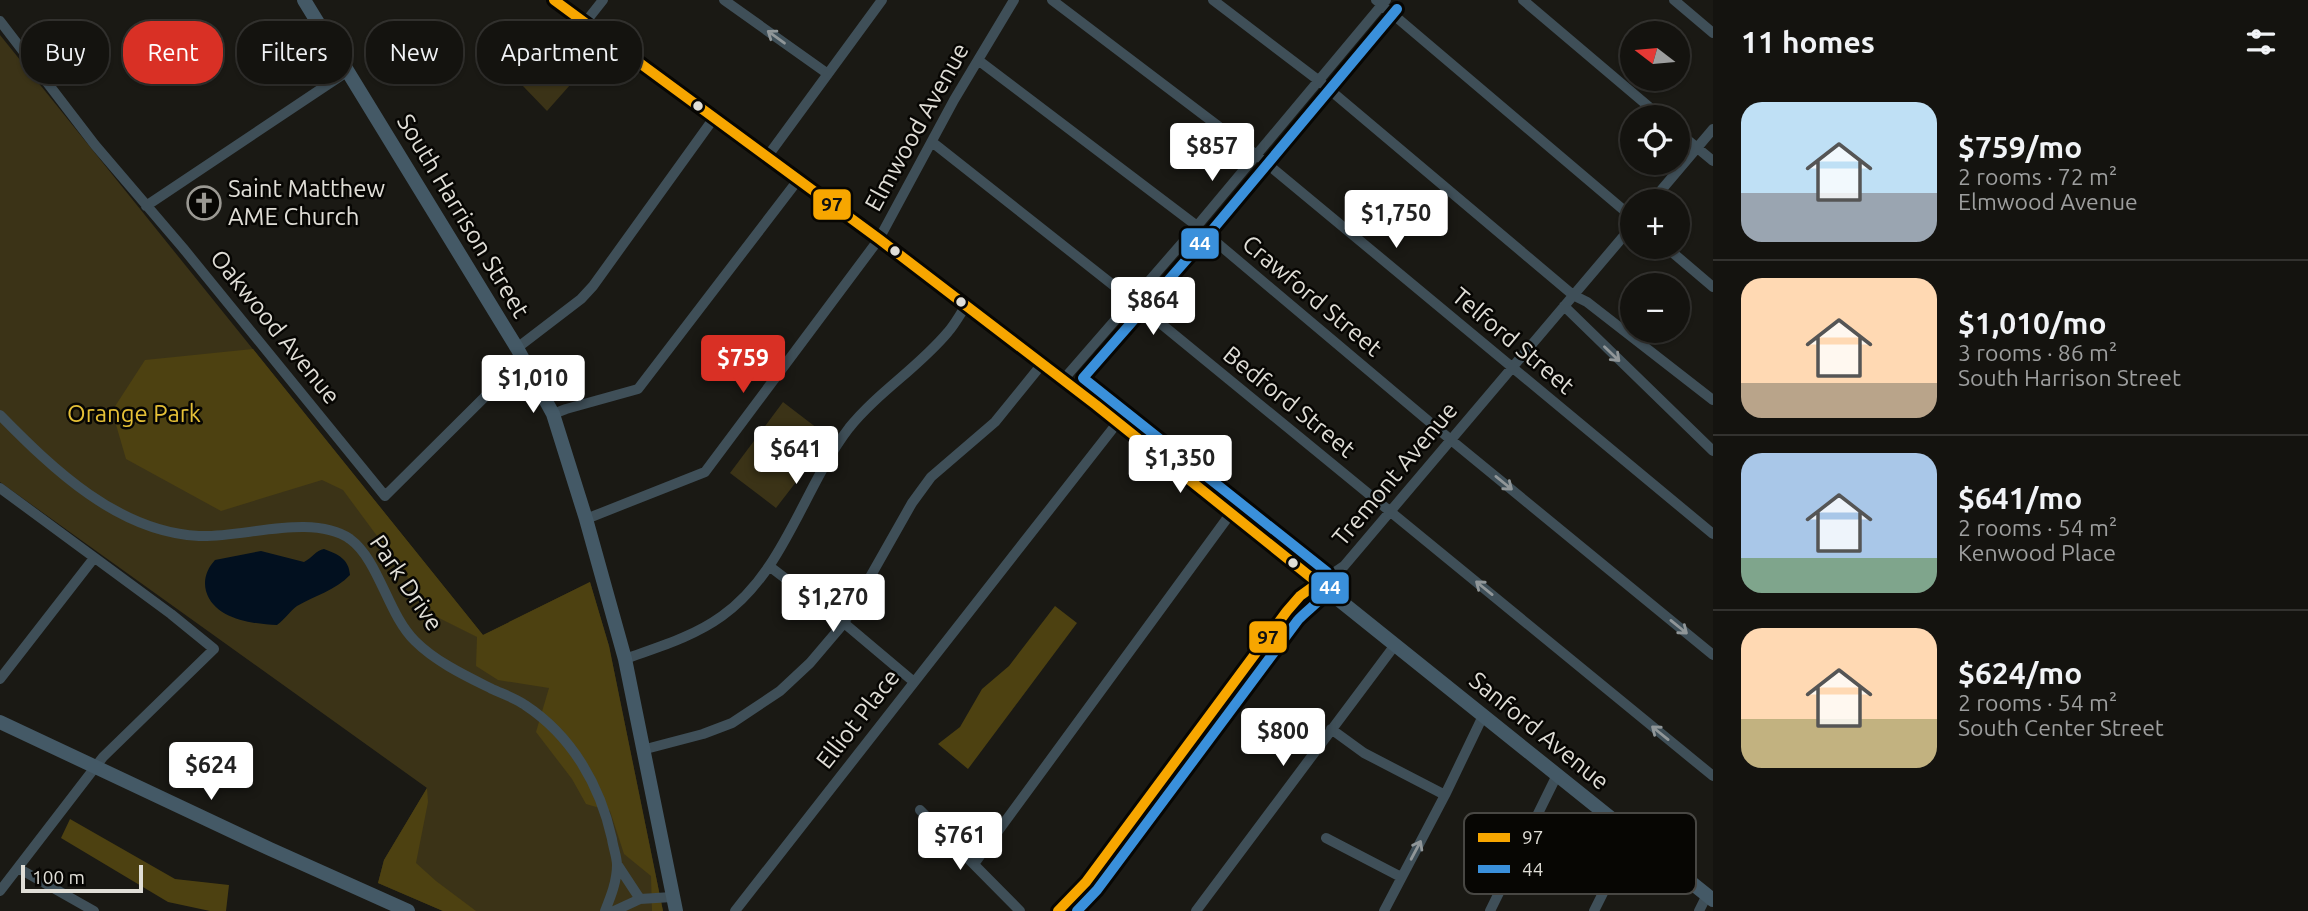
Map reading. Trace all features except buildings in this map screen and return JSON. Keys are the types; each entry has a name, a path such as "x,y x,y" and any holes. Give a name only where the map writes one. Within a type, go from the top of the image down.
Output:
{"main road":[{"name":"South Harrison Street","path":"304,0 317,21"},
{"name":"Sanford Avenue","path":"554,0 580,21"},
{"name":"Sanford Avenue","path":"642,66 879,239 1118,422 1605,813"},
{"name":"South Harrison Street","path":"352,78 520,353 553,414 625,659 674,904"},
{"path":"0,722 408,911"},
{"name":"Sanford Avenue","path":"1696,886 1710,897"}],"street":[{"path":"586,21 603,0"},
{"path":"724,0 828,74"},
{"path":"767,157 882,0"},
{"name":"Elmwood Avenue","path":"586,519 705,472 879,239 1014,0"},
{"name":"Telford Street","path":"1052,0 1257,155 1713,534"},
{"path":"1213,0 1318,80 1573,295 1587,302 1713,400"},
{"path":"1523,0 1647,105"},
{"path":"1674,0 1713,33"},
{"path":"1063,380 1257,155 1381,2 1620,207"},
{"name":"Oakwood Avenue","path":"0,21 146,206 385,496 520,353"},
{"name":"Crawford Street","path":"978,60 1197,226 1451,440 1712,652"},
{"path":"146,206 329,84"},
{"path":"520,353 593,286 714,118"},
{"path":"1663,189 1713,129"},
{"name":"Bedford Street","path":"932,142 1132,300 1713,776"},
{"path":"1690,142 1713,161"},
{"path":"553,414 638,389 798,180"},
{"name":"Tremont Avenue","path":"1058,911 1086,883 1287,611 1300,596 1344,566 1620,240"},
{"path":"1680,259 1713,287"},
{"path":"625,659 685,638 722,617 750,592 769,566 847,431 872,401 948,332 966,306"},
{"path":"1564,306 1713,451"},
{"path":"642,750 704,734 732,723 780,691 810,663 844,623 912,503 931,477 995,422 1042,364"},
{"name":"Park Drive","path":"0,415 40,456 81,489 153,529 197,536 313,526 351,540 371,564 398,618 414,641 457,670 523,703 553,726 578,756 606,813 617,864 614,889 605,911"},
{"name":"Elliot Place","path":"735,911 1118,422"},
{"path":"0,891 103,757 214,649 94,558 2,493"},
{"path":"974,864 1231,513"},
{"path":"0,678 94,558"},
{"path":"769,566 844,623 914,682"},
{"path":"1196,911 1395,645"},
{"path":"1384,911 1483,716"},
{"path":"1331,729 1364,753 1445,795"},
{"path":"1539,813 1558,775"},
{"path":"920,810 1020,911"},
{"path":"1326,838 1401,877"},
{"path":"617,864 640,899"},
{"path":"18,868 94,911"},
{"path":"1490,911 1498,894"},
{"path":"1594,911 1602,894"},
{"path":"1699,911 1710,897"},
{"path":"614,911 640,899 674,904"}],"green space":[{"name":"Orange Park","path":"0,35 21,61 21,84 39,84 483,635 590,582 609,646 663,911 443,911 378,883 384,860 427,788 0,482"},
{"path":"523,84 571,84 547,111"},
{"path":"253,349 483,635 590,582 609,646 663,911 652,911 651,876 624,854 610,811 586,804 572,779 536,732 549,688 498,680 476,666 477,637 437,617 343,490 322,480 221,511 126,459 112,411 145,360"},
{"path":"783,402 830,438 776,508 730,473"},
{"path":"1055,606 1077,623 968,769 938,744 960,727 982,689 1009,666"},
{"path":"427,788 428,802 416,863 476,911 443,911 378,883 384,860"},
{"path":"70,819 175,879 229,885 226,911 210,911 168,902 61,838"}],"water":[{"path":"324,549 342,558 350,575 332,589 297,606 277,625 246,621 225,614 210,600 206,591 206,574 215,560 261,551 304,562"}],"transit line":[{"name":"97","path":"554,0 879,239 1096,405 1318,583 1300,596 1287,611 1086,882 1058,911"},
{"name":"44","path":"1077,911 1097,890 1298,620 1323,597 1332,583 1327,572 1083,378 1208,235 1397,9"}],"place":[{"name":"Saint Matthew AME Church","path":"204,203"}]}
